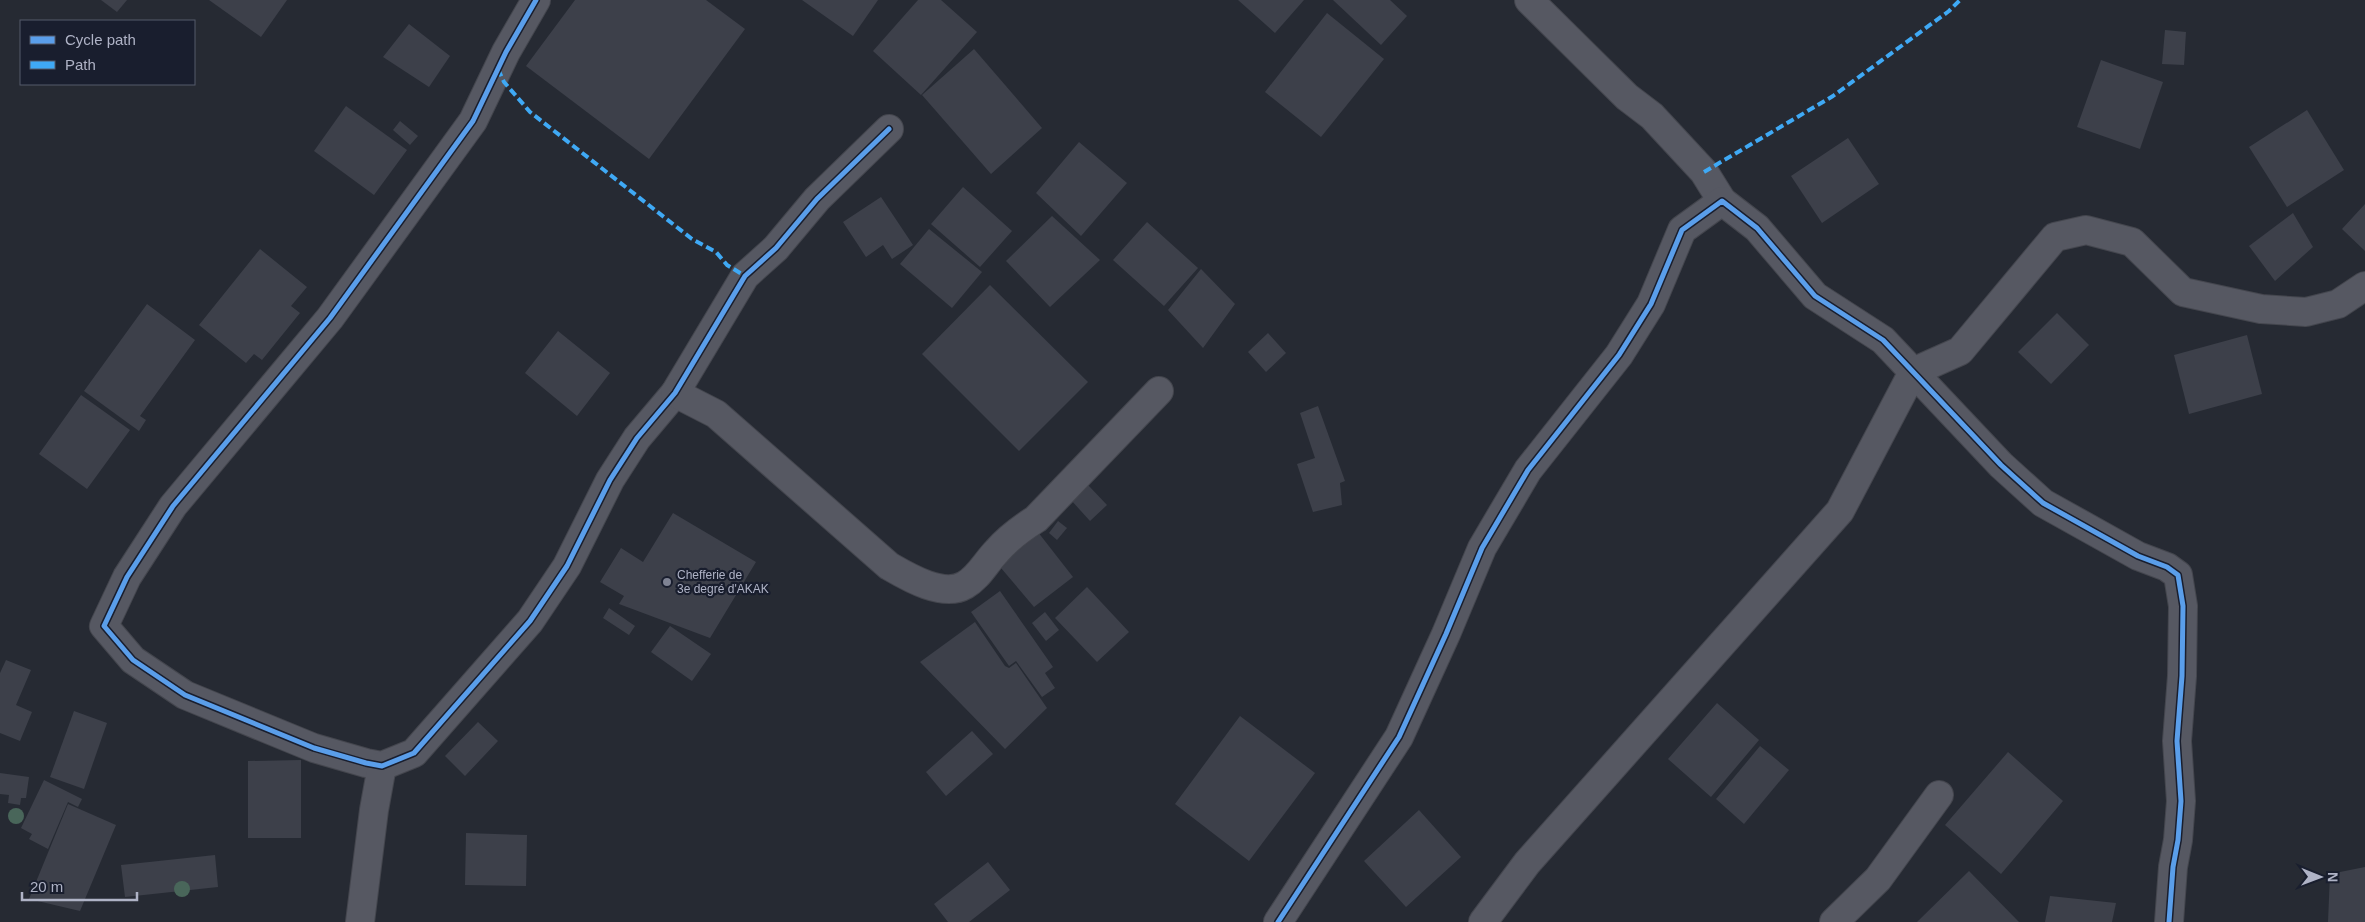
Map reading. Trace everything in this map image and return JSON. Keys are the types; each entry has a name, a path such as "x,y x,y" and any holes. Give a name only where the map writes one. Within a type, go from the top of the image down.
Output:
{"street":[{"path":"536,0 506,52 473,121 330,318 173,506 127,577 104,626 133,660 185,695 314,748 382,766 414,753 530,622 567,566 610,480 637,438 675,393 745,276 776,248 817,199 889,129"},
{"path":"1529,0 1626,97 1652,116 1704,172 1722,201 1757,228 1815,296 1883,340 2000,465 2043,503 2138,556 2167,567 2178,575 2184,606 2182,676 2177,741 2181,801 2178,840 2172,867 2169,922"},
{"path":"1278,922 1399,737 1446,634 1482,548 1528,470 1620,355 1651,304 1682,230 1722,201"},
{"path":"1483,922 1527,863 1840,511 1913,372 1960,351 2056,237 2086,230 2132,242 2183,292 2261,309 2306,312 2338,304 2365,286"},
{"path":"675,393 716,414 889,566 914,580 934,587 949,588 964,586 982,570 997,551 1019,530 1036,519 1159,391"},
{"path":"360,922 374,810 382,766"},
{"path":"1834,922 1878,879 1939,794"}],"building":[{"path":"101,0 127,0 117,12"},
{"path":"209,0 287,0 261,37"},
{"path":"575,0 706,0 745,29 649,159 526,66"},
{"path":"802,0 878,0 853,36"},
{"path":"918,0 941,0 977,32 921,95 873,51"},
{"path":"1238,0 1304,0 1275,33"},
{"path":"1333,0 1390,0 1407,16 1381,45"},
{"path":"1327,13 1384,59 1321,137 1265,92"},
{"path":"409,24 450,56 429,87 383,57"},
{"path":"2165,30 2186,32 2184,65 2162,64"},
{"path":"974,49 1042,128 991,174 922,95"},
{"path":"2101,60 2163,82 2140,149 2077,127"},
{"path":"346,106 407,150 374,195 314,151"},
{"path":"2307,110 2344,170 2287,207 2249,147"},
{"path":"400,121 418,136 410,145 393,130"},
{"path":"1848,138 1879,184 1822,223 1791,176"},
{"path":"1079,142 1127,183 1081,236 1036,193"},
{"path":"963,187 1012,231 980,267 931,224"},
{"path":"881,197 913,245 892,259 883,245 866,257 843,222"},
{"path":"2365,204 2365,251 2342,229"},
{"path":"2293,213 2313,247 2275,281 2249,246"},
{"path":"1052,216 1100,260 1050,307 1006,261"},
{"path":"1147,222 1198,268 1164,306 1113,260"},
{"path":"929,229 982,272 952,308 900,264"},
{"path":"260,249 307,287 291,306 300,313 262,360 254,354 246,363 199,325"},
{"path":"1201,269 1235,304 1203,348 1168,310"},
{"path":"990,285 1088,382 1019,451 922,354"},
{"path":"147,304 195,340 140,416 146,420 139,431 84,391"},
{"path":"2057,313 2089,345 2051,384 2018,352"},
{"path":"558,331 610,373 577,416 525,373"},
{"path":"1268,333 1286,353 1266,372 1248,352"},
{"path":"2247,335 2262,394 2189,414 2174,355"},
{"path":"81,395 130,430 87,489 39,454"},
{"path":"1318,406 1345,481 1340,483 1342,505 1313,512 1297,464 1315,458 1300,413"},
{"path":"1088,485 1107,505 1090,521 1071,500"},
{"path":"673,513 756,562 710,638 619,604 624,596 600,582 621,548 643,562"},
{"path":"1058,521 1067,528 1057,540 1049,533"},
{"path":"1034,527 1073,577 1034,607 1001,568"},
{"path":"1087,587 1129,632 1097,662 1055,618"},
{"path":"1000,591 1053,667 1045,673 1055,688 1042,697 1016,661 1009,666 971,612"},
{"path":"609,608 635,626 629,635 603,618"},
{"path":"1045,612 1059,630 1046,641 1032,623"},
{"path":"975,622 1005,666 1009,668 1016,663 1047,708 1005,749 920,662"},
{"path":"670,626 711,654 692,681 651,652"},
{"path":"6,660 31,670 16,705 32,712 20,741 0,733 0,673"},
{"path":"1717,703 1759,740 1711,797 1668,759"},
{"path":"74,711 107,723 84,789 50,777"},
{"path":"1240,716 1315,773 1249,861 1175,804"},
{"path":"478,722 498,741 465,776 445,756"},
{"path":"972,731 993,754 946,796 926,772"},
{"path":"1760,746 1789,770 1744,824 1716,799"},
{"path":"2008,752 2063,801 2001,874 1945,825"},
{"path":"301,760 301,838 248,838 248,761"},
{"path":"0,773 29,777 26,798 21,798 20,805 8,803 9,795 0,794"},
{"path":"44,780 82,799 78,807 68,802 48,849 29,839 32,834 21,828"},
{"path":"68,804 116,825 80,911 29,899"},
{"path":"1419,810 1461,857 1406,907 1364,861"},
{"path":"466,833 527,835 526,886 465,885"},
{"path":"215,855 218,887 125,897 121,865"},
{"path":"988,862 1010,890 969,922 948,922 934,904"},
{"path":"2365,867 2365,922 2328,922 2330,874"},
{"path":"1969,871 2019,922 1917,922"},
{"path":"2050,896 2116,903 2112,922 2045,922"}],"marked path":[{"path":"1704,172 1833,96 1949,11 1960,0"},
{"path":"498,69 504,82 530,112 692,239 716,252 727,265 745,276"}],"cycle path":[{"path":"536,0 506,52 473,121 330,318 173,506 127,577 104,626 133,660 185,695 314,748 382,766 414,753 530,621 567,566 610,480 637,438 675,393 745,276 776,248 817,199 889,129"},
{"path":"1278,922 1399,737 1446,634 1482,548 1528,470 1619,355 1651,304 1682,230 1722,201 1757,228 1815,296 1883,340 2001,465 2043,503 2138,556 2167,567 2178,575 2183,606 2182,676 2177,741 2181,801 2169,922"}],"place":[{"name":"Chefferie de 3e degré d'AKAK","path":"667,582"}]}
